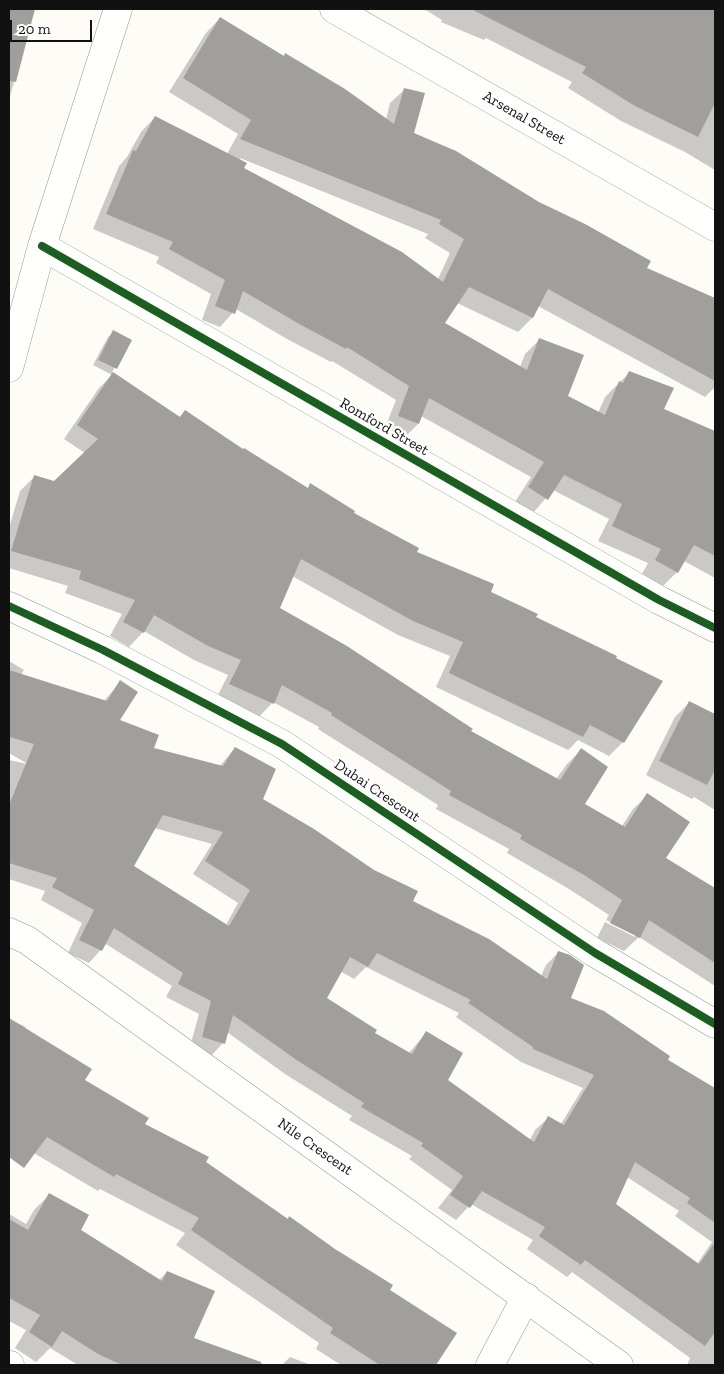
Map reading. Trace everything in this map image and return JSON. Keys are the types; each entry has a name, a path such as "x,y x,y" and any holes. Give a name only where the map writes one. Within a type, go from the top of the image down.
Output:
{"street":[{"path":"9,368 42,246 118,9"},
{"name":"Arsenal Street","path":"334,9 715,227"},
{"name":"Romford Street","path":"42,246 650,595 715,628"},
{"name":"Dubai Crescent","path":"9,606 103,650 282,744 595,953 715,1024"},
{"name":"Nile Crescent","path":"9,932 35,946 619,1365"},
{"path":"490,1365 526,1297"}],"building":[{"path":"9,9 35,9 16,82 9,81"},
{"path":"471,9 715,9 715,103 698,137 635,106 582,73 586,67"},
{"path":"220,17 284,56 285,53 345,89 394,124 404,88 425,93 414,133 456,151 539,202 585,224 651,261 647,268 715,298 715,381 548,289 533,318 469,287 445,323 527,370 539,338 584,355 568,396 605,415 619,381 623,383 629,371 674,388 664,409 715,431 715,556 694,545 678,573 655,560 661,549 612,526 622,504 564,475 548,500 528,487 544,462 429,398 419,424 398,416 409,386 347,347 346,349 301,325 243,291 235,314 215,306 225,280 169,249 173,242 106,214 133,150 136,151 155,116 247,163 244,168 402,252 443,282 464,239 439,224 441,220 240,139 251,120 183,78"},
{"path":"113,330 132,340 117,369 98,360"},
{"path":"113,372 180,417 185,410 243,449 308,488 310,483 355,511 354,513 419,548 417,552 494,584 491,592 538,614 536,617 617,656 616,658 663,681 624,743 590,725 583,737 449,673 463,642 413,621 301,559 280,608 347,646 473,729 471,731 560,780 581,748 608,767 585,804 625,827 647,793 690,822 666,858 715,888 715,963 649,920 640,938 610,923 622,900 584,875 520,839 522,835 449,795 451,791 331,715 332,713 282,685 274,704 229,684 241,660 208,646 154,615 144,633 123,622 135,600 79,579 81,571 11,551 34,475 54,481 98,439 77,425"},
{"path":"9,670 107,701 120,680 138,692 120,720 159,735 154,748 223,766 235,747 276,769 263,799 314,829 374,870 418,891 413,901 489,939 547,979 558,951 570,955 584,965 571,998 604,1011 670,1056 668,1060 715,1088 715,1223 687,1203 690,1198 635,1162 616,1204 699,1264 715,1242 715,1332 705,1346 585,1260 581,1265 539,1236 545,1227 482,1191 470,1208 450,1195 463,1176 421,1146 423,1143 361,1107 364,1103 298,1061 233,1015 225,1044 202,1037 211,1001 178,984 183,973 114,928 102,951 79,940 94,910 52,887 57,878 9,863 9,805 34,744 9,737","holes":["163,815 223,832 205,861 250,890 229,926 134,866","377,953 471,1000 468,1003 533,1047 533,1049 594,1075 564,1125 548,1116 534,1142 448,1080 463,1053 426,1031 412,1054 375,1033 377,1030 327,998 350,957 368,967"]},
{"path":"689,701 715,714 715,770 707,785 659,761"},
{"path":"9,1018 92,1069 85,1080 149,1118 145,1124 209,1157 206,1162 288,1219 289,1216 335,1249 393,1285 390,1290 457,1333 436,1365 380,1365 330,1333 333,1328 191,1230 199,1218 116,1174 114,1177 47,1137 24,1168 9,1157"},
{"path":"49,1193 89,1215 81,1230 162,1281 167,1271 215,1291 194,1338 261,1362 261,1365 122,1365 98,1354 62,1331 52,1347 29,1332 40,1315 9,1298 9,1219 28,1230"}],"cycle path":[{"path":"42,246 659,600 715,628"},
{"path":"9,606 103,650 282,744 595,953 715,1024"}]}
